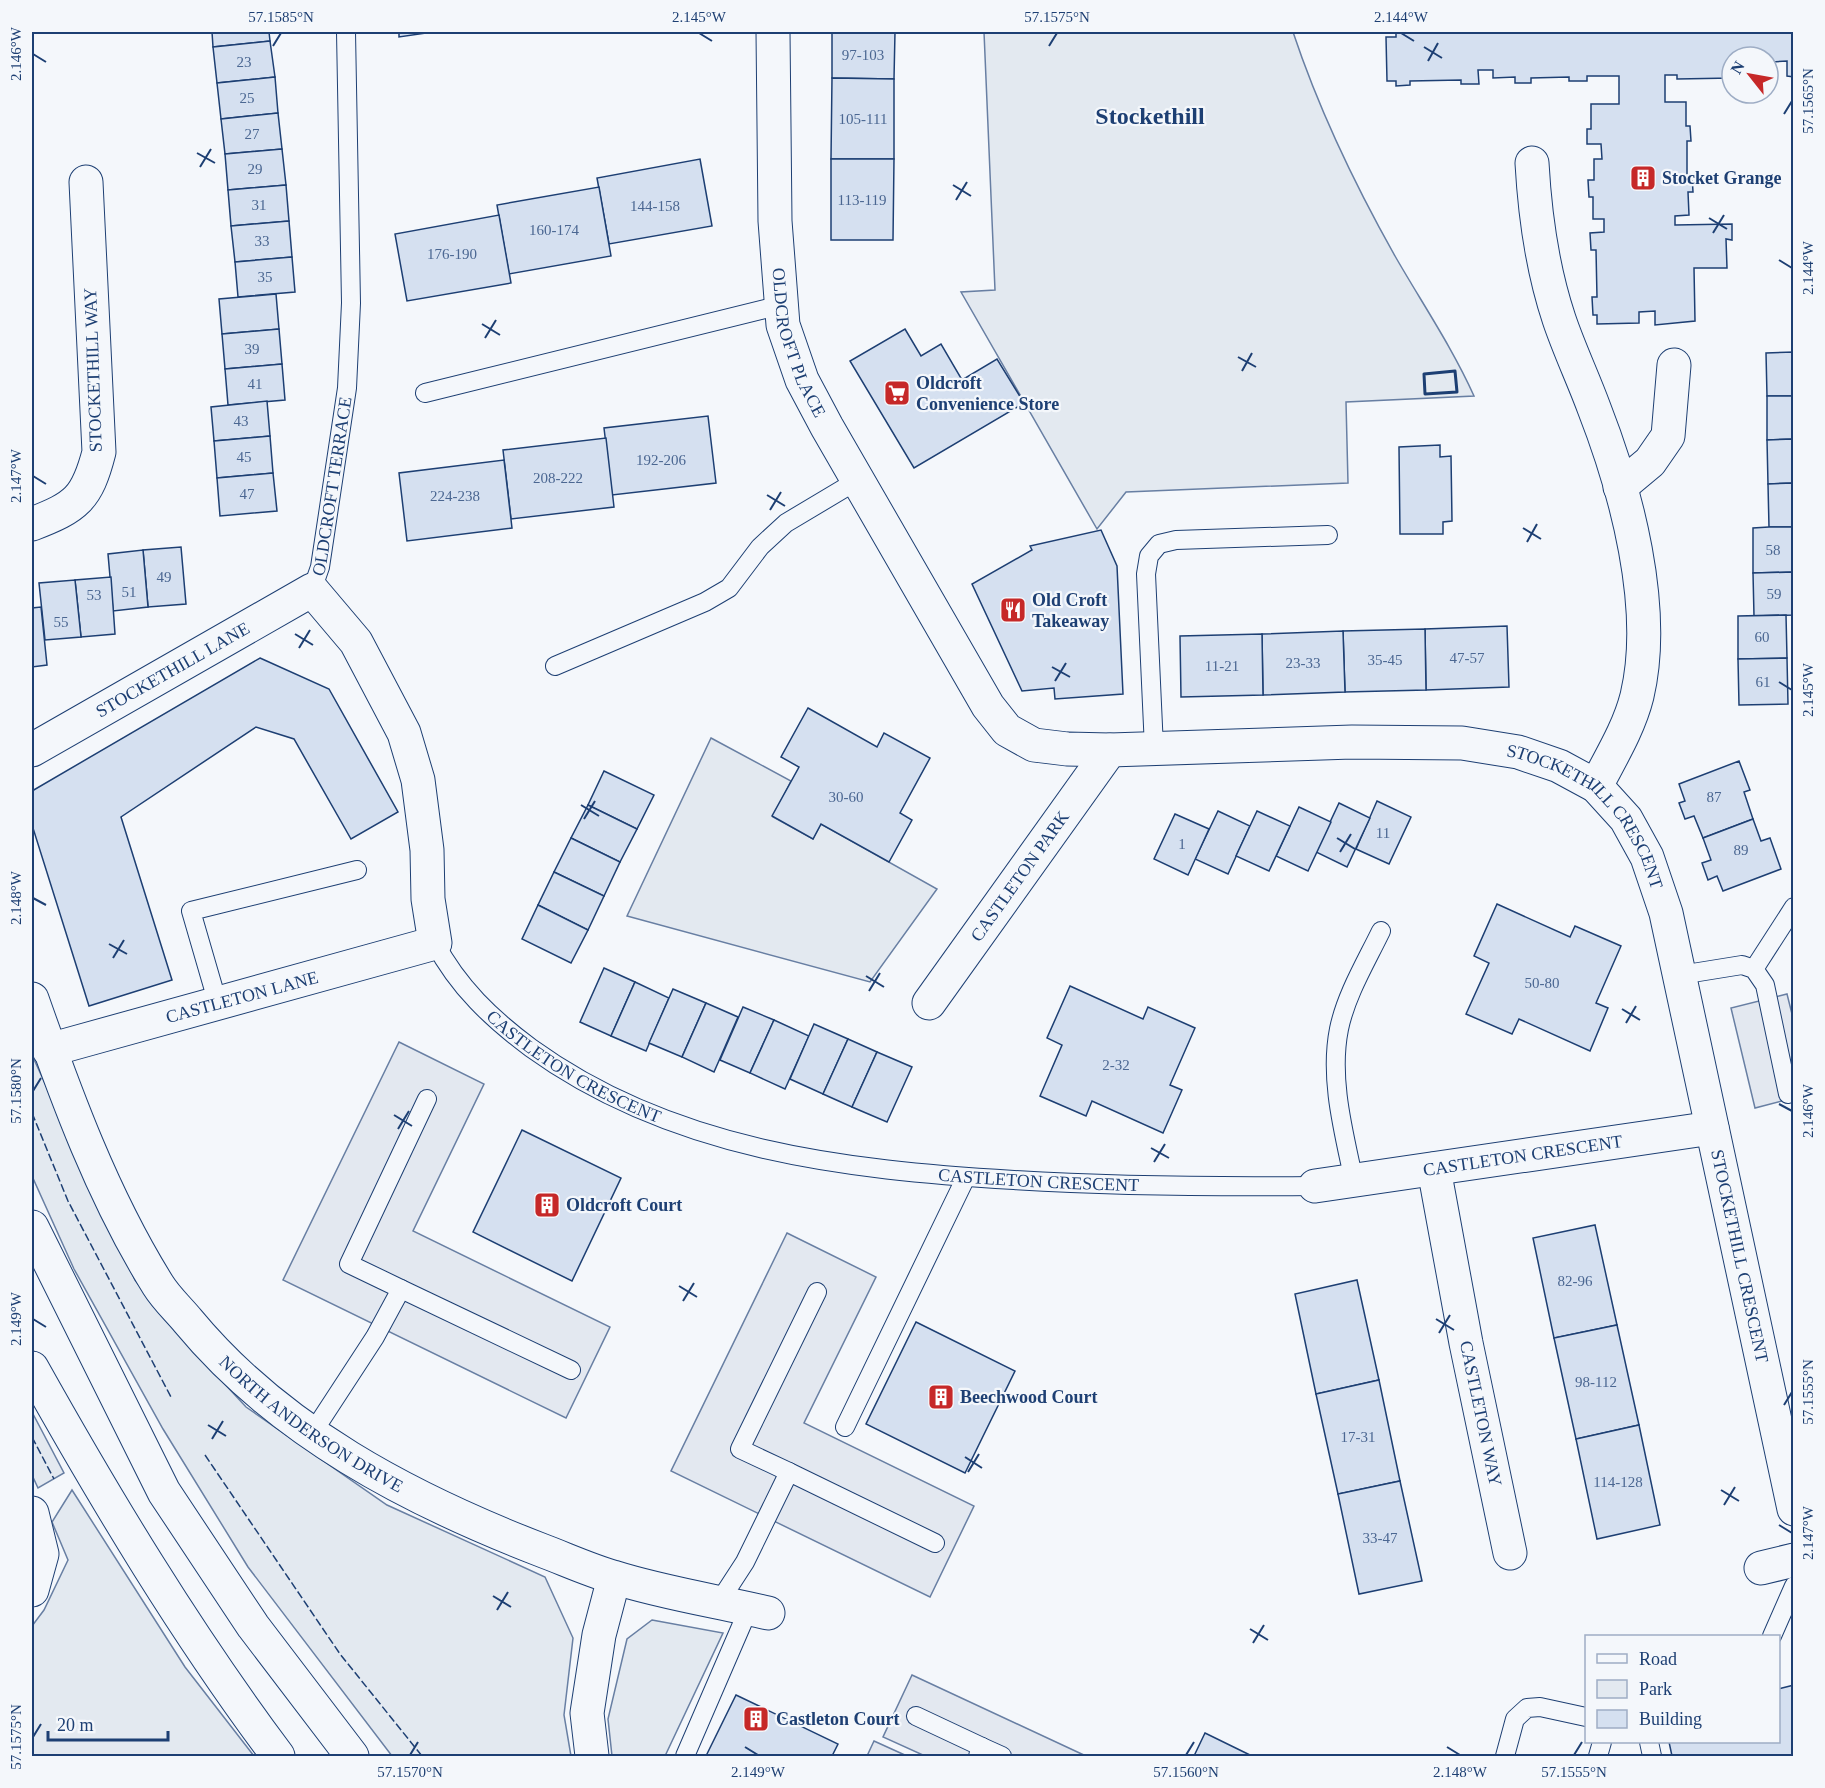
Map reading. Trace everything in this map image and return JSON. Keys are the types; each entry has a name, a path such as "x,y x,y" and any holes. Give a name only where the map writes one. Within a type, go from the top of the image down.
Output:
{"street":[{"name":"OLDCROFT PLACE","path":"772,32 775,222 783,325 802,380 939,619"},
{"path":"1532,163 1535,217 1545,271 1560,321 1595,410 1620,487 1632,530 1641,593 1642,658 1637,696 1627,726 1596,786"},
{"name":"STOCKETHILL WAY","path":"32,524 78,501 91,483 99,452 86,182"},
{"path":"1620,487 1650,462 1668,436 1674,365"},
{"name":"STOCKETHILL LANE","path":"32,750 312,590"},
{"name":"OLDCROFT TERRACE","path":"312,590 356,642 404,734 418,780 427,850 428,899 435,943"},
{"name":"STOCKETHILL CRESCENT","path":"939,619 988,706 1007,730 1034,744 1110,750 1352,742 1462,743 1518,752 1559,766 1596,786 1626,819 1647,857 1666,913 1794,1509"},
{"name":"CASTLETON PARK","path":"929,1003 1110,750"},
{"name":"CASTLETON LANE","path":"49,1050 435,943"},
{"name":"NORTH ANDERSON DRIVE","path":"32,999 49,1050 118,1213 159,1287 211,1349 268,1401 311,1435 387,1481 487,1529 614,1578 746,1608"},
{"name":"CASTLETON CRESCENT","path":"1315,1186 1712,1128"},
{"name":"CASTLETON WAY","path":"1434,1169 1466,1343 1510,1553"},
{"path":"32,1227 164,1492 253,1626 352,1756"},
{"path":"32,1368 90,1471 164,1593 278,1756"},
{"path":"32,1513 42,1554 32,1590"},
{"path":"1761,1568 1794,1560"},
{"path":"592,1756 587,1713 599,1635 614,1578"}],"lane":[{"name":"OLDCROFT TERRACE","path":"312,590 320,567 346,388 351,303 346,32"},
{"path":"425,393 782,305"},
{"path":"555,666 729,588 760,547 786,523 858,480"},
{"path":"1154,748 1146,574 1149,556 1159,544 1176,540 1328,535"},
{"path":"218,1004 191,911 357,870"},
{"path":"1755,969 1794,908"},
{"path":"1354,1181 1341,1119 1336,1062 1339,1029 1355,984 1381,931"},
{"name":"CASTLETON CRESCENT","path":"435,943 450,972 494,1018 560,1069 617,1101 730,1140 806,1159 870,1169 966,1177 1225,1188 1315,1186"},
{"path":"1680,975 1742,965 1755,969 1765,985 1788,1094"},
{"path":"427,1099 349,1264 571,1370"},
{"path":"845,1427 966,1177"},
{"path":"311,1435 375,1337 402,1289"},
{"path":"817,1292 740,1449 934,1543"},
{"path":"685,1756 746,1608 745,1562 789,1472"},
{"path":"1772,1635 1794,1586"},
{"path":"1505,1756 1515,1719 1527,1708 1540,1707 1585,1717"},
{"path":"916,1716 980,1752 1002,1756"}],"green space":[{"path":"984,32 1293,32 1314,90 1352,174 1395,256 1456,360 1474,396 1346,402 1348,483 1126,492 1097,529 961,292 995,290"},
{"path":"711,738 791,781 773,817 813,839 821,824 937,889 870,982 627,916"},
{"path":"32,1055 135,1280 172,1327 246,1407 387,1505 545,1577 573,1638 564,1715 571,1756 392,1756 248,1567 163,1429 74,1269 32,1176"},
{"path":"32,1412 64,1473 38,1488 32,1475"},
{"path":"72,1490 185,1667 254,1756 32,1756 32,1626 44,1610 68,1560 52,1522"},
{"path":"652,1620 723,1633 665,1756 612,1756 608,1719 627,1639"}],"shaded area":[{"path":"1787,994 1793,1018 1793,1098 1755,1108 1731,1008"},
{"path":"399,1042 484,1084 413,1231 610,1327 566,1418 283,1280"},
{"path":"787,1233 876,1277 804,1423 974,1506 930,1597 671,1471"},
{"path":"912,1675 1086,1756 925,1756 883,1737"},
{"path":"874,1741 907,1756 867,1756"}],"building":[{"path":"212,32 269,32 270,41 213,47"},
{"path":"399,32 433,32 399,37"},
{"path":"832,32 895,32 894,79 832,78"},
{"name":"Stocket Grange","path":"1396,32 1794,32 1794,77 1787,76 1787,61 1780,61 1780,45 1720,45 1720,78 1677,79 1677,75 1665,75 1665,102 1686,102 1686,126 1690,126 1691,141 1687,141 1687,176 1692,176 1693,192 1688,192 1689,215 1675,216 1675,225 1732,224 1732,240 1726,239 1727,268 1694,268 1695,321 1655,325 1655,311 1639,312 1639,323 1597,324 1597,315 1593,315 1592,297 1597,297 1596,250 1591,250 1590,233 1604,232 1604,219 1593,219 1593,197 1589,197 1588,180 1594,180 1594,159 1602,159 1601,144 1587,144 1587,129 1591,129 1591,104 1619,104 1619,76 1587,76 1587,81 1569,81 1569,77 1531,78 1531,83 1515,83 1515,77 1493,78 1493,70 1478,70 1479,84 1461,84 1461,80 1410,81 1410,85 1396,86 1396,81 1387,81 1386,37 1396,37"},
{"path":"270,41 275,77 217,83 213,47"},
{"path":"275,77 278,113 221,119 217,83"},
{"path":"832,78 894,79 894,159 831,159"},
{"path":"278,113 282,149 225,154 221,119"},
{"path":"282,149 286,185 228,190 225,154"},
{"path":"700,159 712,226 609,244 597,178"},
{"path":"831,159 894,159 893,240 831,240"},
{"path":"286,185 289,221 231,226 228,190"},
{"path":"599,187 611,256 509,274 497,205"},
{"path":"499,215 511,283 407,301 395,234"},
{"path":"289,221 292,257 235,262 231,226"},
{"path":"292,257 295,292 238,297 235,262"},
{"path":"276,294 279,329 222,334 219,299"},
{"path":"279,329 282,364 225,369 222,334"},
{"path":"905,329 921,356 941,344 962,380 997,359 1024,403 914,468 850,361"},
{"path":"1794,352 1794,396 1767,396 1766,353"},
{"path":"282,364 285,400 228,405 225,369"},
{"path":"1767,396 1794,396 1794,439 1767,440"},
{"path":"267,401 270,436 214,441 211,407"},
{"path":"708,416 716,483 612,495 604,428"},
{"path":"270,436 273,473 217,478 214,441"},
{"path":"606,438 614,507 511,519 503,450"},
{"path":"1794,439 1794,483 1768,484 1767,440"},
{"path":"1440,445 1440,457 1451,456 1452,521 1443,522 1443,534 1400,534 1399,447"},
{"path":"504,460 512,528 407,541 399,473"},
{"path":"273,473 277,511 220,516 217,478"},
{"path":"1794,483 1794,527 1769,527 1768,484"},
{"path":"1794,527 1794,572 1753,573 1753,528"},
{"path":"1101,530 1117,566 1123,694 1055,699 1054,688 1022,691 972,584 1032,550 1030,546"},
{"path":"181,547 186,604 148,607 143,550"},
{"path":"143,550 148,607 113,611 108,554"},
{"path":"1794,572 1794,615 1754,616 1753,573"},
{"path":"111,577 115,634 81,637 75,580"},
{"path":"75,580 81,637 45,640 39,583"},
{"path":"41,607 47,665 32,667 32,608"},
{"path":"1786,615 1787,658 1738,659 1738,616"},
{"path":"1507,626 1509,687 1426,690 1425,629"},
{"path":"1425,629 1426,690 1345,692 1343,631"},
{"path":"1343,631 1345,692 1263,695 1262,634"},
{"path":"1262,634 1263,695 1181,697 1180,636"},
{"path":"260,658 329,689 398,812 351,839 294,739 256,727 121,817 172,980 89,1006 32,825 32,791"},
{"path":"1787,658 1788,704 1739,705 1738,659"},
{"path":"808,708 877,747 884,733 930,758 900,813 912,820 889,862 821,824 813,839 772,816 799,767 781,757"},
{"path":"1739,761 1750,790 1744,792 1753,819 1703,838 1694,816 1685,819 1679,803 1685,801 1679,784"},
{"path":"604,771 654,795 637,829 588,805"},
{"path":"1377,801 1411,817 1389,864 1356,849"},
{"path":"1339,803 1370,818 1347,867 1316,852"},
{"path":"588,805 637,829 620,862 571,838"},
{"path":"1299,807 1331,822 1308,871 1276,856"},
{"path":"1218,811 1250,826 1228,874 1195,859"},
{"path":"1257,811 1290,826 1269,871 1236,856"},
{"path":"1175,814 1209,829 1188,875 1154,859"},
{"path":"1753,819 1761,841 1770,838 1781,869 1723,891 1717,876 1708,880 1702,863 1711,860 1703,838"},
{"path":"571,838 620,862 604,896 554,872"},
{"path":"554,872 604,896 588,930 538,905"},
{"path":"1497,904 1570,937 1575,926 1621,946 1596,1003 1608,1008 1590,1051 1519,1019 1512,1034 1466,1014 1489,963 1474,956"},
{"path":"538,905 588,930 571,963 522,939"},
{"path":"604,968 635,982 611,1036 580,1022"},
{"path":"635,982 669,998 646,1051 611,1036"},
{"path":"1070,986 1143,1019 1148,1007 1195,1028 1170,1085 1182,1090 1163,1133 1092,1101 1086,1116 1040,1096 1062,1045 1047,1038"},
{"path":"673,989 706,1003 682,1057 649,1043"},
{"path":"706,1003 738,1017 714,1072 682,1057"},
{"path":"743,1007 774,1020 750,1073 720,1060"},
{"path":"774,1020 809,1036 785,1089 750,1073"},
{"path":"814,1024 848,1039 823,1094 790,1079"},
{"path":"848,1039 877,1052 852,1107 823,1094"},
{"path":"877,1052 912,1067 887,1122 852,1107"},
{"name":"Oldcroft Court","path":"522,1130 621,1178 572,1281 473,1232"},
{"path":"1595,1225 1617,1325 1554,1338 1533,1238"},
{"path":"1357,1280 1379,1380 1316,1394 1295,1294"},
{"name":"Beechwood Court","path":"916,1322 1015,1371 965,1473 866,1424"},
{"path":"1617,1325 1639,1425 1576,1439 1554,1338"},
{"path":"1379,1380 1400,1481 1338,1494 1316,1394"},
{"path":"1639,1425 1660,1525 1597,1539 1576,1439"},
{"path":"1400,1481 1422,1581 1359,1594 1338,1494"},
{"path":"1794,1685 1794,1756 1672,1756 1669,1743 1780,1743 1780,1688"},
{"name":"Castleton Court","path":"736,1695 838,1744 832,1756 706,1756"},
{"path":"1205,1733 1252,1756 1194,1756"}],"fence":[{"path":"32,1113 68,1201 171,1397"},
{"path":"32,1437 54,1479"},
{"path":"205,1455 340,1654 422,1756"}],"wall":[{"path":"1455,371 1457,392 1425,394 1424,374 1455,371"}],"place":[{"name":"Stocket Grange","path":"1643,178"},
{"name":"Oldcroft Convenience Store","path":"897,393"},
{"name":"Old Croft Takeaway","path":"1013,610"},
{"name":"Oldcroft Court","path":"547,1205"},
{"name":"Beechwood Court","path":"941,1397"},
{"name":"Castleton Court","path":"756,1719"}],"district":[{"name":"Stockethill","path":"1150,116"}]}
